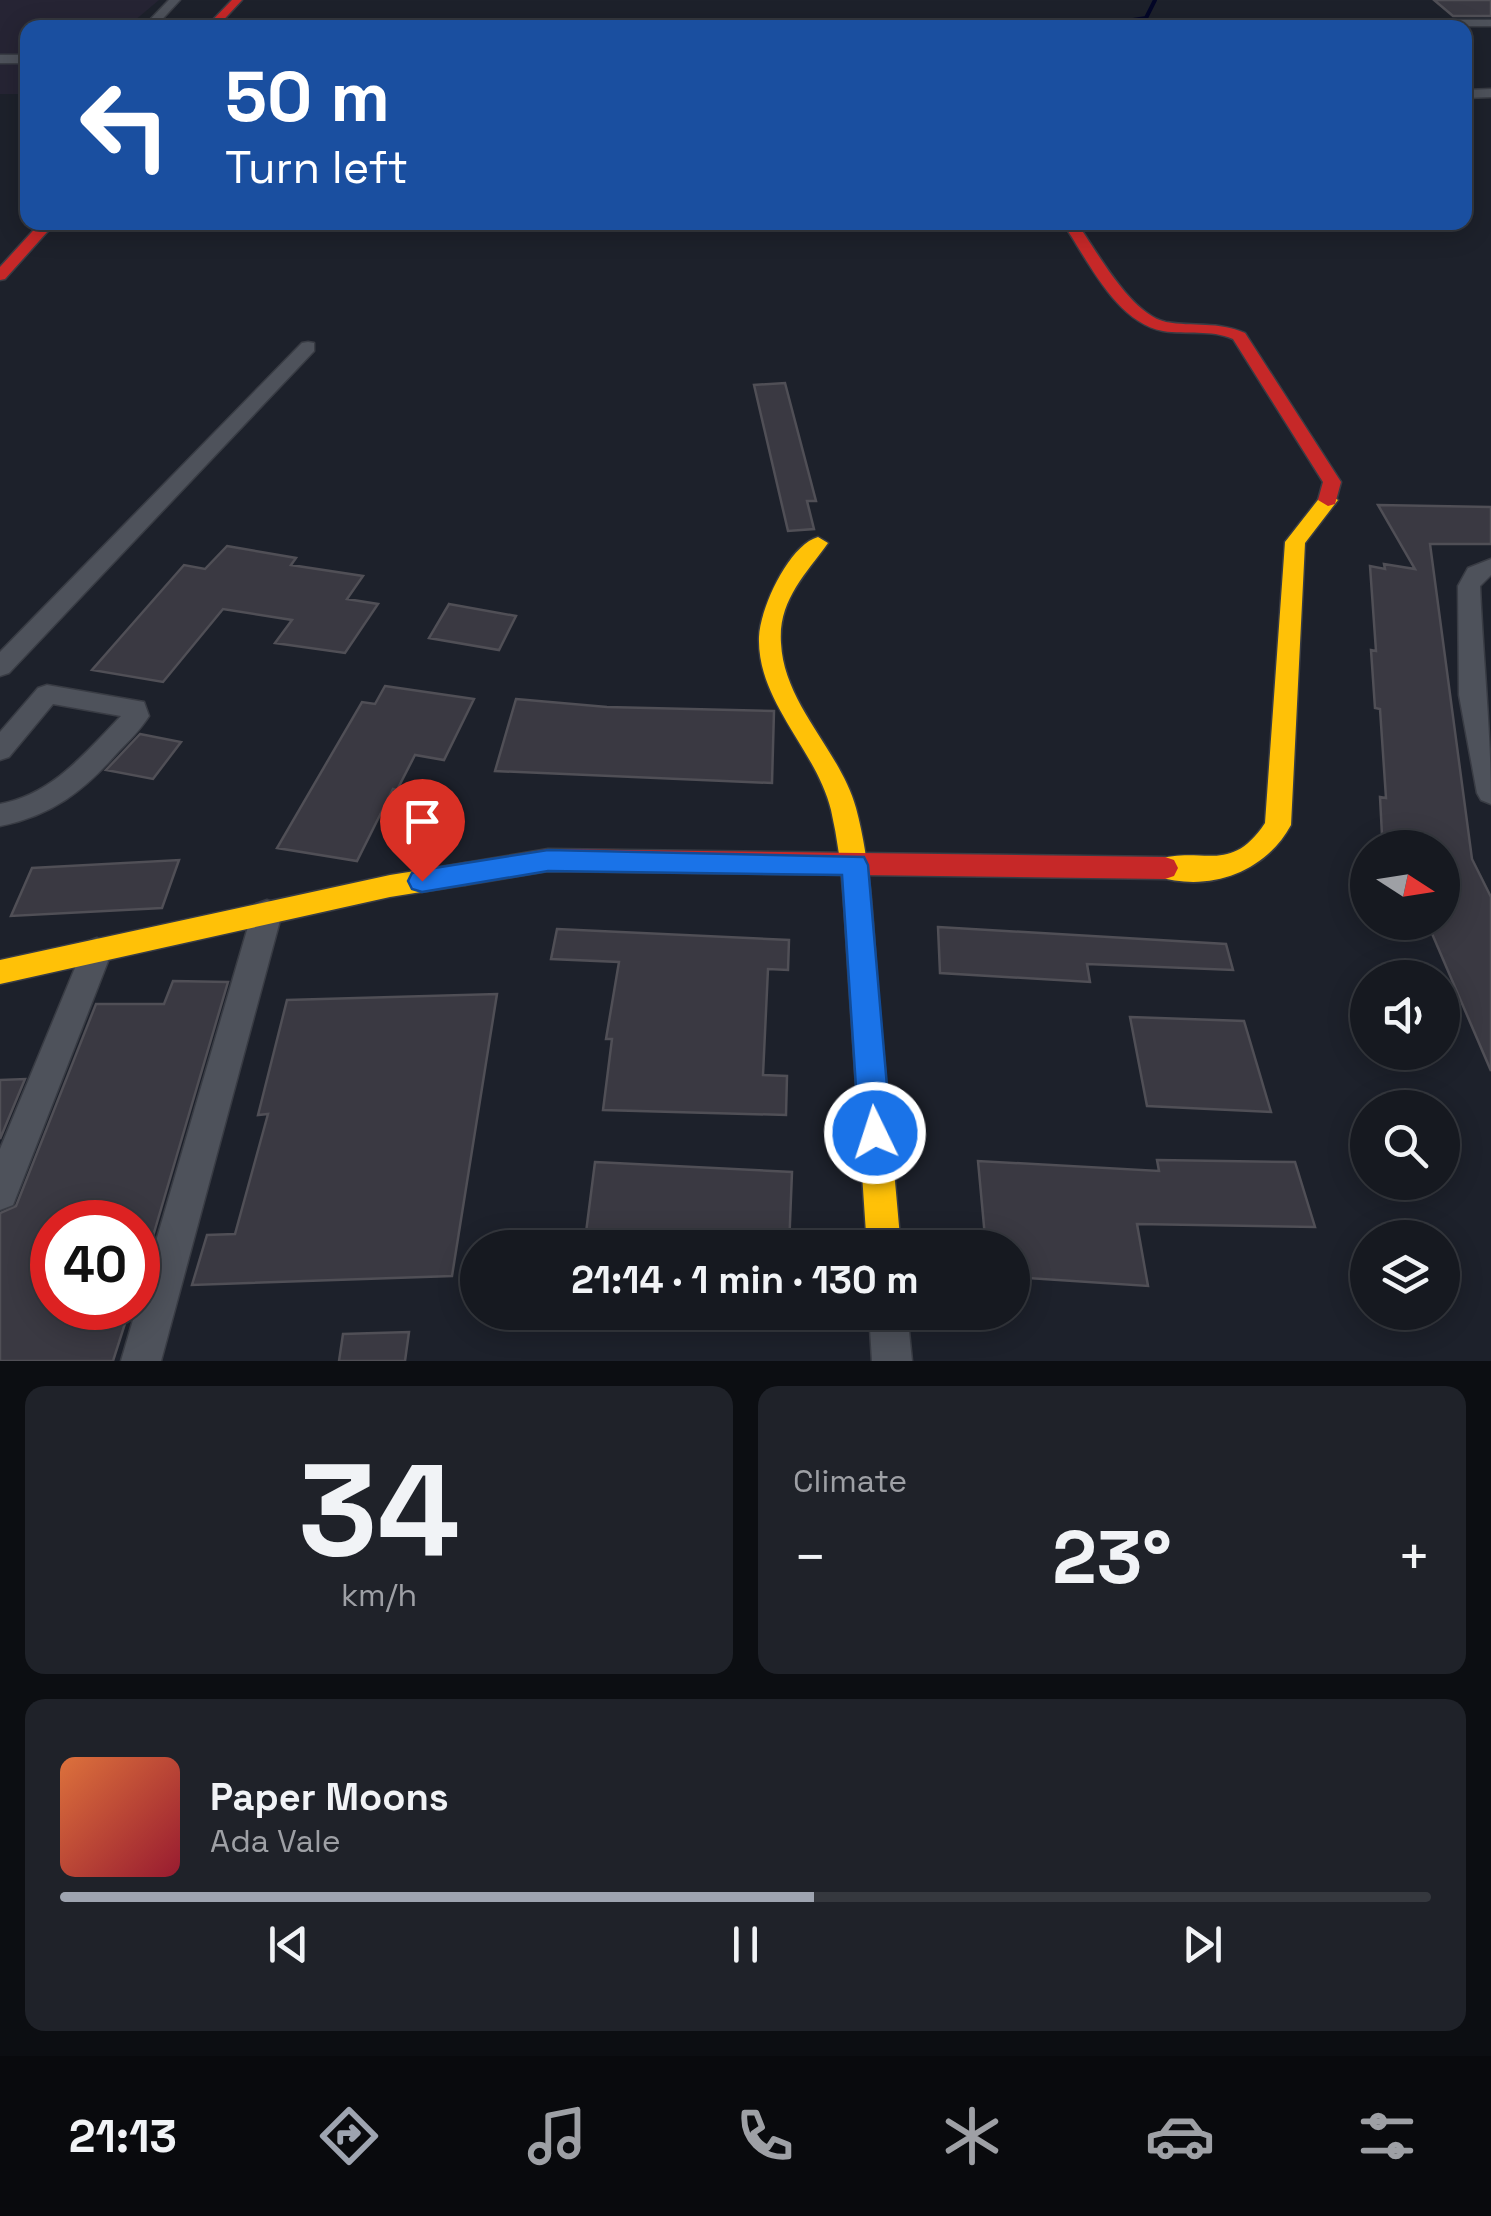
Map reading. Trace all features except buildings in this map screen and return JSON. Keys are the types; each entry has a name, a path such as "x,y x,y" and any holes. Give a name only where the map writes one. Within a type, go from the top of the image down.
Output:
{"street":[{"path":"155,20 175,0"},
{"path":"217,20 236,0"},
{"path":"236,20 254,0"},
{"path":"0,246 20,225"},
{"path":"0,276 42,230"},
{"path":"0,972 390,886 548,860 1212,869 1243,865 1264,850 1278,825 1295,542 1302,529 1323,512 1332,494 1332,482 1240,336 1224,328 1174,329 1147,324 1075,230"},
{"path":"0,666 308,348"},
{"path":"818,543 788,574 774,607 770,650 780,681 826,758 841,798 855,865 883,1230"},
{"path":"1491,566 1476,573 1469,586 1472,695 1491,793"},
{"path":"0,750 47,694 135,708 136,716 62,794 30,810 0,815"},
{"path":"141,1361 267,913"},
{"path":"0,1192 96,950"},
{"path":"889,1330 892,1361"}],"shaded area":[{"path":"0,0 159,0 135,20 20,20 20,94 0,94"}],"waterway":[{"path":"1133,20 1146,18 1155,0"}],"traffic: slow":[{"path":"1165,868 1231,866 1256,853 1278,825 1295,542 1328,500"},
{"path":"818,543 782,591 771,619 770,650 783,691 836,787 848,831 857,899 883,1230"},
{"path":"0,972 390,886 465,874"}],"traffic: jam":[{"path":"218,20 237,0"},
{"path":"0,276 42,230"},
{"path":"1074,230 1123,298 1149,321 1162,326 1220,329 1239,336 1332,482 1328,500"},
{"path":"465,874 548,860 1165,868"}],"route":[{"path":"422,881 548,860 855,865 875,1133"}]}
